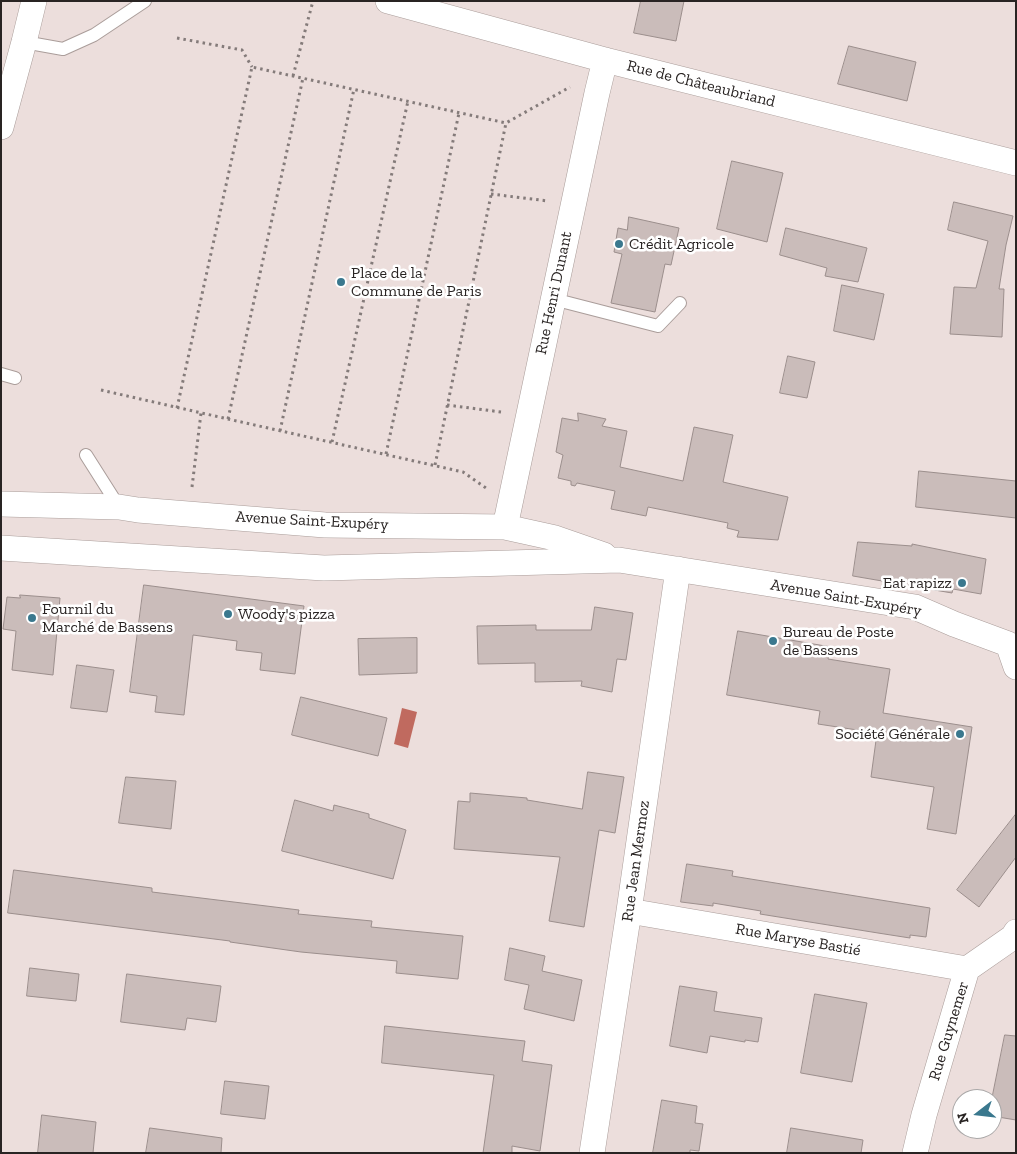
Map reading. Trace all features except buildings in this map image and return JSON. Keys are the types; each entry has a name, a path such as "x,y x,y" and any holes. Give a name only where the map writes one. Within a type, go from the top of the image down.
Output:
{"street":[{"path":"1,127 34,1"},
{"name":"Rue de Châteaubriand","path":"388,1 414,5 605,60 1016,163"},
{"name":"Rue Henri Dunant","path":"507,516 605,60"},
{"name":"Avenue Saint-Exupéry","path":"1,504 119,507 325,525 507,516 555,538 618,560"},
{"name":"Avenue Saint-Exupéry","path":"1,548 324,568 618,560 915,607 1013,648"},
{"name":"Rue Jean Mermoz","path":"592,1153 678,569"},
{"name":"Rue Maryse Bastié","path":"629,911 967,969"},
{"name":"Rue Guynemer","path":"915,1153 924,1115 967,969 1013,937 1016,932"}],"lane":[{"path":"24,42 64,49 94,35 145,1"},
{"path":"553,299 658,326 680,303"},
{"path":"1,374 15,378"},
{"path":"86,455 119,507"}],"path":[{"path":"293,76 313,1"},
{"path":"176,408 252,67 242,50 177,38"},
{"path":"252,67 506,123 570,87 597,93"},
{"path":"228,419 303,78"},
{"path":"280,431 354,90"},
{"path":"332,443 408,101"},
{"path":"386,454 458,113"},
{"path":"434,466 506,123"},
{"path":"491,194 573,204"},
{"path":"101,390 463,472 507,516"},
{"path":"447,405 528,415"},
{"path":"189,514 201,413"}],"shaded area":[{"path":"402,708 417,712 408,748 394,744"}],"place":[{"name":"Crédit Agricole","path":"619,244"},
{"name":"Place de la Commune de Paris","path":"341,282"},
{"name":"Eat rapizz","path":"962,583"},
{"name":"Woody's pizza","path":"228,614"},
{"name":"Fournil du Marché de Bassens","path":"32,618"},
{"name":"Bureau de Poste de Bassens","path":"773,641"},
{"name":"Société Générale","path":"960,734"}]}
